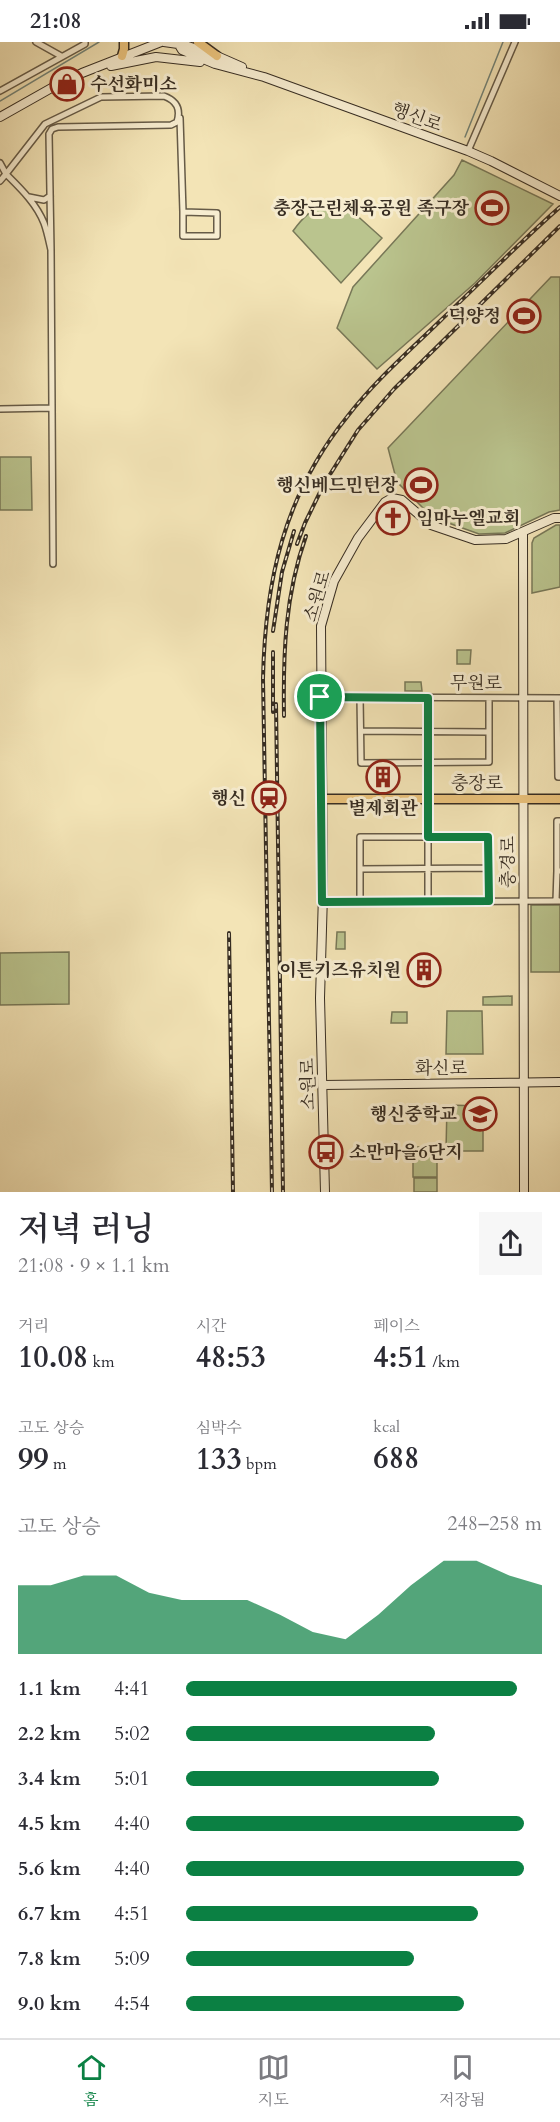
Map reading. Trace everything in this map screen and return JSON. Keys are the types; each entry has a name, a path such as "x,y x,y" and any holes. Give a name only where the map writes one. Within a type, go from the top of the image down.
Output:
{"main road":[{"path":"122,56 124,42"},
{"path":"0,117 54,86 152,42"},
{"path":"98,67 163,42"},
{"name":"행신로","path":"163,42 185,45 216,60 468,151 560,196"},
{"path":"198,42 216,60"},
{"path":"98,67 156,57 216,60"},
{"name":"소원로","path":"325,1192 320,998 321,626 334,581 358,538 388,500 397,498 402,500 431,525 475,540 506,539 554,518 560,518"},
{"name":"충경로","path":"523,532 524,1192"},
{"name":"충장로","path":"322,799 560,799"},
{"name":"화신로","path":"323,1084 560,1082"}],"street":[{"path":"36,42 61,56"},
{"path":"468,151 515,42"},
{"path":"0,91 86,43"},
{"path":"0,181 45,124 101,97 164,96 178,105 180,114 183,236 217,236 217,213 183,212"},
{"path":"53,564 49,134 58,126 171,125 177,122 180,114"},
{"path":"0,163 6,174 27,196 44,223 51,250"},
{"path":"27,196 45,200 50,196"},
{"path":"0,409 52,408"},
{"name":"무원로","path":"320,697 559,698"},
{"path":"360,697 361,763 489,762 489,698"},
{"path":"428,698 428,901"},
{"path":"559,698 558,777 560,777"},
{"path":"361,731 489,732"},
{"path":"322,902 558,901 557,821 560,821"},
{"path":"360,902 360,837 488,837 489,901"},
{"path":"360,869 488,868"}],"green space":[{"path":"462,160 553,204 475,283 377,369 337,328 353,287 454,175"},
{"path":"327,203 343,203 382,238 341,283 293,231 308,214"},
{"path":"551,277 560,277 560,510 549,512 505,533 479,534 432,517 397,482 388,448"},
{"path":"0,457 31,457 32,510 0,510"},
{"path":"560,525 560,587 532,593 532,543 534,538"},
{"path":"457,650 471,650 470,664 457,664"},
{"path":"405,682 421,682 422,691 405,691"},
{"path":"531,905 560,905 560,972 531,972"},
{"path":"337,932 345,932 345,949 336,949"},
{"path":"69,952 69,1004 0,1005 0,953"},
{"path":"512,996 512,1005 483,1005 483,997"},
{"path":"447,1011 482,1011 483,1054 446,1054"},
{"path":"392,1012 407,1012 407,1023 391,1023"},
{"path":"447,1105 483,1106 483,1151 446,1151"},
{"path":"413,1147 437,1147 437,1177 413,1177"},
{"path":"414,1178 437,1178 437,1192 414,1192"}],"waterway":[{"path":"0,101 99,42"},
{"path":"465,137 503,42"}],"railway":[{"path":"272,1192 263,679 268,608 282,541 293,508 308,477 325,447 357,404 403,356 560,207"},
{"path":"297,544 324,484 358,430 394,389 560,226"},
{"path":"273,631 282,572 294,531"},
{"path":"284,716 287,625 294,580 306,536"},
{"path":"273,652 273,712"},
{"path":"276,704 283,1192"},
{"path":"229,933 233,1192"}],"place":[{"name":"수선화미소","path":"67,84"},
{"name":"충장근린체육공원 족구장","path":"492,208"},
{"name":"덕양정","path":"524,316"},
{"name":"행신베드민턴장","path":"421,485"},
{"name":"임마누엘교회","path":"393,518"},
{"name":"별제회관","path":"383,777"},
{"name":"행신","path":"269,798"},
{"name":"이튼키즈유치원","path":"424,970"},
{"name":"행신중학교","path":"480,1114"},
{"name":"소만마을6단지","path":"326,1152"}],"route":[{"path":"320,697 428,698 428,837 488,837 489,901 322,902 320,697"}]}
